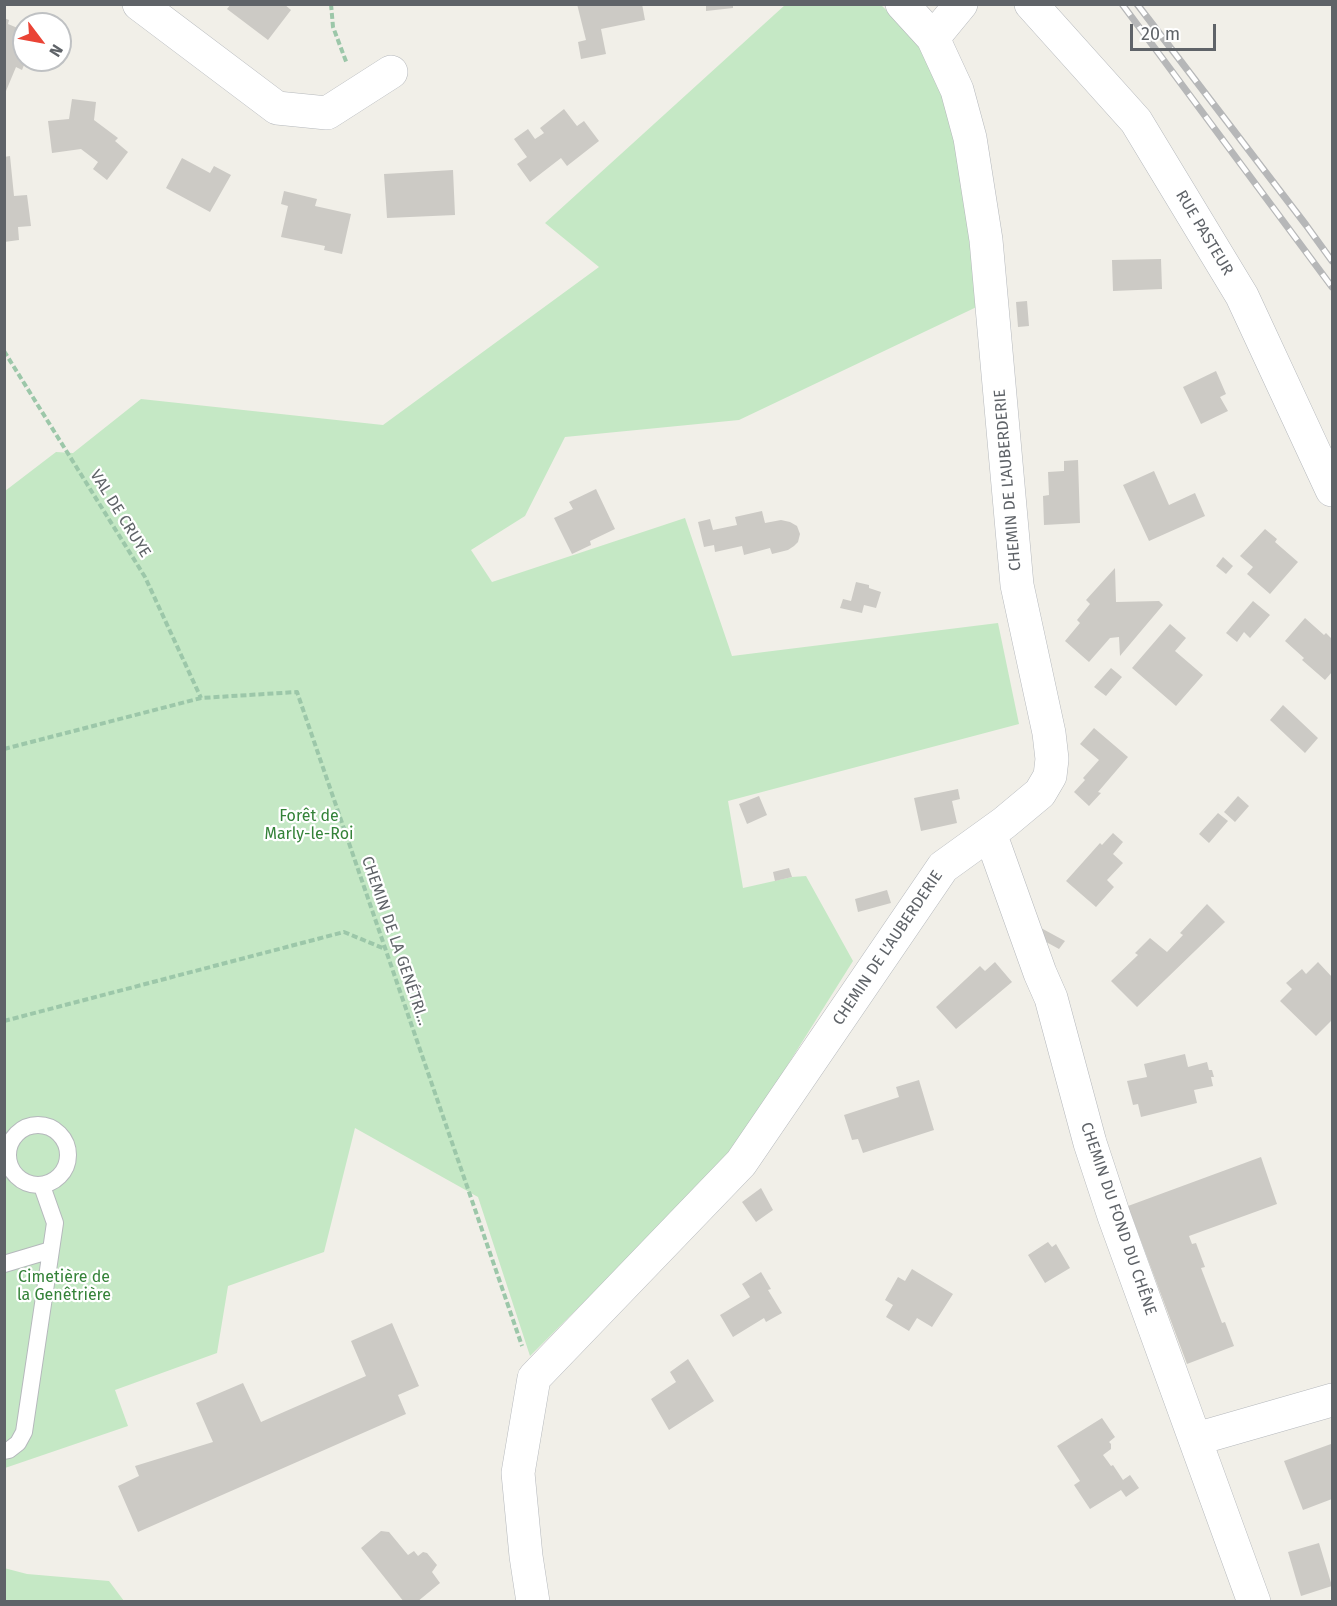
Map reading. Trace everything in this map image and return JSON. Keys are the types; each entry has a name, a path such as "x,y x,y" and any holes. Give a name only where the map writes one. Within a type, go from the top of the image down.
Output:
{"street":[{"path":"139,4 277,108 327,113 391,72"},
{"name":"CHEMIN DE L'AUBERDERIE","path":"534,1378 741,1163 943,867 1040,793 1050,776 1052,759 1050,733 1017,585 986,240 970,138 957,90 933,38 902,4"},
{"path":"933,38 961,4"},
{"name":"RUE PASTEUR","path":"1031,4 1136,122 1242,296 1332,490"},
{"name":"CHEMIN DU FOND DU CHÊNE","path":"997,828 1040,973 1051,998 1090,1143 1114,1216 1254,1602"},
{"path":"533,1602 525,1556 518,1473 534,1378"},
{"path":"1196,1438 1332,1400"}],"lane":[{"path":"4,1451 18,1443 24,1432 55,1223 42,1186"},
{"path":"4,1264 51,1250"}],"path":[{"path":"331,4 333,27 358,93"},
{"name":"VAL DE CRUYE","path":"4,351 145,577 201,698"},
{"name":"CHEMIN DE LA GENÉTRI...","path":"4,749 201,698 297,692 534,1378"},
{"path":"4,1021 344,932 386,949"}],"green space":[{"name":"Forêt de Marly-le-Roi","path":"785,5 881,5 924,46 961,135 985,303 739,420 565,437 525,516 471,550 492,582 685,518 732,656 998,623 1019,724 728,801 743,888 806,876 853,961 731,1155 530,1356 478,1197 355,1128 324,1252 228,1286 217,1353 115,1390 128,1426 5,1468 5,491 56,452 73,453 141,399 383,425 599,267 545,223"},
{"path":"4,1568 27,1574 109,1581 124,1601 5,1601"}],"building":[{"path":"231,4 284,4 291,10 268,40 227,9"},
{"path":"577,4 642,4 645,20 601,29 606,54 581,59 578,42 586,40"},
{"path":"706,4 733,4 733,8 706,11"},
{"path":"4,18 9,20 8,24 12,26 12,72 14,72 6,91 4,90"},
{"path":"72,99 96,102 94,120 118,138 115,141 128,152 107,180 93,169 98,162 81,149 52,153 48,121 69,119"},
{"path":"564,109 577,126 584,121 599,141 567,166 561,158 530,182 517,164 527,157 514,139 528,129 535,139 544,133 540,128"},
{"path":"10,156 14,196 27,195 31,226 18,227 19,240 4,242 4,157"},
{"path":"182,158 210,173 214,166 231,175 210,212 166,188"},
{"path":"453,170 455,215 387,218 384,174"},
{"path":"284,191 317,199 315,206 351,214 342,254 324,250 325,246 281,237 288,206 281,204"},
{"path":"1161,259 1162,289 1113,291 1112,260"},
{"path":"1027,301 1029,326 1018,327 1016,302"},
{"path":"1216,371 1226,394 1220,397 1228,411 1201,424 1183,387"},
{"path":"1078,460 1080,523 1044,525 1043,496 1049,495 1048,472 1064,471 1064,461"},
{"path":"1154,471 1169,505 1195,493 1205,516 1149,541 1123,485"},
{"path":"596,489 615,529 590,541 591,545 572,554 554,518 573,509 569,502"},
{"path":"762,511 765,523 781,520 797,526 800,534 798,542 788,550 772,554 770,548 744,555 742,546 715,552 714,545 704,547 698,522 710,519 713,530 737,525 735,517"},
{"path":"1265,529 1277,539 1275,542 1298,562 1270,594 1247,574 1253,567 1240,556"},
{"path":"1223,557 1233,566 1226,574 1216,566"},
{"path":"1115,568 1116,602 1159,601 1163,605 1120,656 1119,637 1110,638 1089,662 1065,641 1080,623 1077,620 1090,604 1086,600"},
{"path":"856,582 869,585 869,588 881,592 876,608 864,605 862,613 840,608 843,599 851,601"},
{"path":"1253,601 1270,615 1250,638 1244,632 1237,642 1226,633"},
{"path":"1305,618 1332,639 1332,672 1325,680 1285,641"},
{"path":"1170,624 1186,638 1175,651 1203,675 1176,706 1132,668"},
{"path":"1111,668 1122,677 1106,696 1094,687"},
{"path":"1283,705 1318,738 1305,753 1270,720"},
{"path":"1094,728 1128,757 1089,806 1074,792 1099,760 1080,744"},
{"path":"958,789 960,799 952,801 957,823 921,831 914,798"},
{"path":"759,796 767,815 747,824 739,804"},
{"path":"1238,796 1249,806 1235,822 1224,812"},
{"path":"1218,813 1228,821 1209,843 1199,834"},
{"path":"1113,833 1123,842 1113,854 1123,863 1107,880 1114,887 1096,907 1066,881 1100,843 1102,845"},
{"path":"789,868 792,877 775,881 773,872"},
{"path":"887,890 891,903 858,912 855,899"},
{"path":"1207,904 1225,922 1137,1007 1111,981 1138,955 1135,953 1150,938 1167,952 1183,935 1180,933"},
{"path":"1041,928 1065,941 1059,949 1037,937"},
{"path":"995,962 1012,982 956,1029 936,1007 980,966 985,971"},
{"path":"1318,962 1332,977 1332,1020 1316,1036 1280,1001 1292,989 1286,983 1302,969 1306,974"},
{"path":"1185,1054 1188,1067 1207,1062 1214,1077 1211,1077 1213,1086 1194,1090 1197,1103 1141,1117 1138,1104 1133,1105 1127,1081 1147,1077 1144,1064"},
{"path":"919,1080 934,1130 863,1153 858,1139 852,1140 844,1115 899,1097 896,1087"},
{"path":"1261,1157 1277,1204 1189,1236 1192,1244 1196,1243 1205,1267 1201,1268 1222,1323 1225,1322 1234,1346 1187,1364 1128,1206"},
{"path":"761,1188 773,1210 756,1222 742,1202"},
{"path":"1048,1242 1052,1247 1056,1244 1070,1268 1045,1283 1028,1255"},
{"path":"912,1269 953,1294 932,1327 917,1318 909,1331 886,1317 893,1305 885,1300 898,1277 905,1281"},
{"path":"761,1272 771,1289 768,1290 782,1313 766,1322 764,1318 733,1337 720,1315 750,1297 742,1284"},
{"path":"392,1323 419,1386 398,1395 406,1414 138,1532 118,1486 139,1476 135,1466 213,1442 196,1403 243,1383 261,1422 366,1376 351,1341"},
{"path":"688,1359 714,1401 669,1430 651,1399 676,1382 670,1372"},
{"path":"1102,1418 1115,1437 1109,1442 1111,1449 1103,1455 1123,1480 1130,1475 1139,1488 1126,1497 1121,1490 1090,1509 1074,1485 1080,1481 1057,1446"},
{"path":"1331,1444 1332,1499 1303,1510 1284,1461"},
{"path":"381,1531 389,1532 408,1555 414,1551 418,1556 423,1552 427,1553 437,1565 432,1572 440,1583 417,1602 404,1602 361,1548"},
{"path":"1319,1543 1332,1586 1301,1596 1288,1552"}],"railway":[{"path":"1122,4 1332,287"},
{"path":"1137,4 1332,261"}],"park label":[{"name":"Cimetière de la Genêtrière","path":"64,1287"}]}
